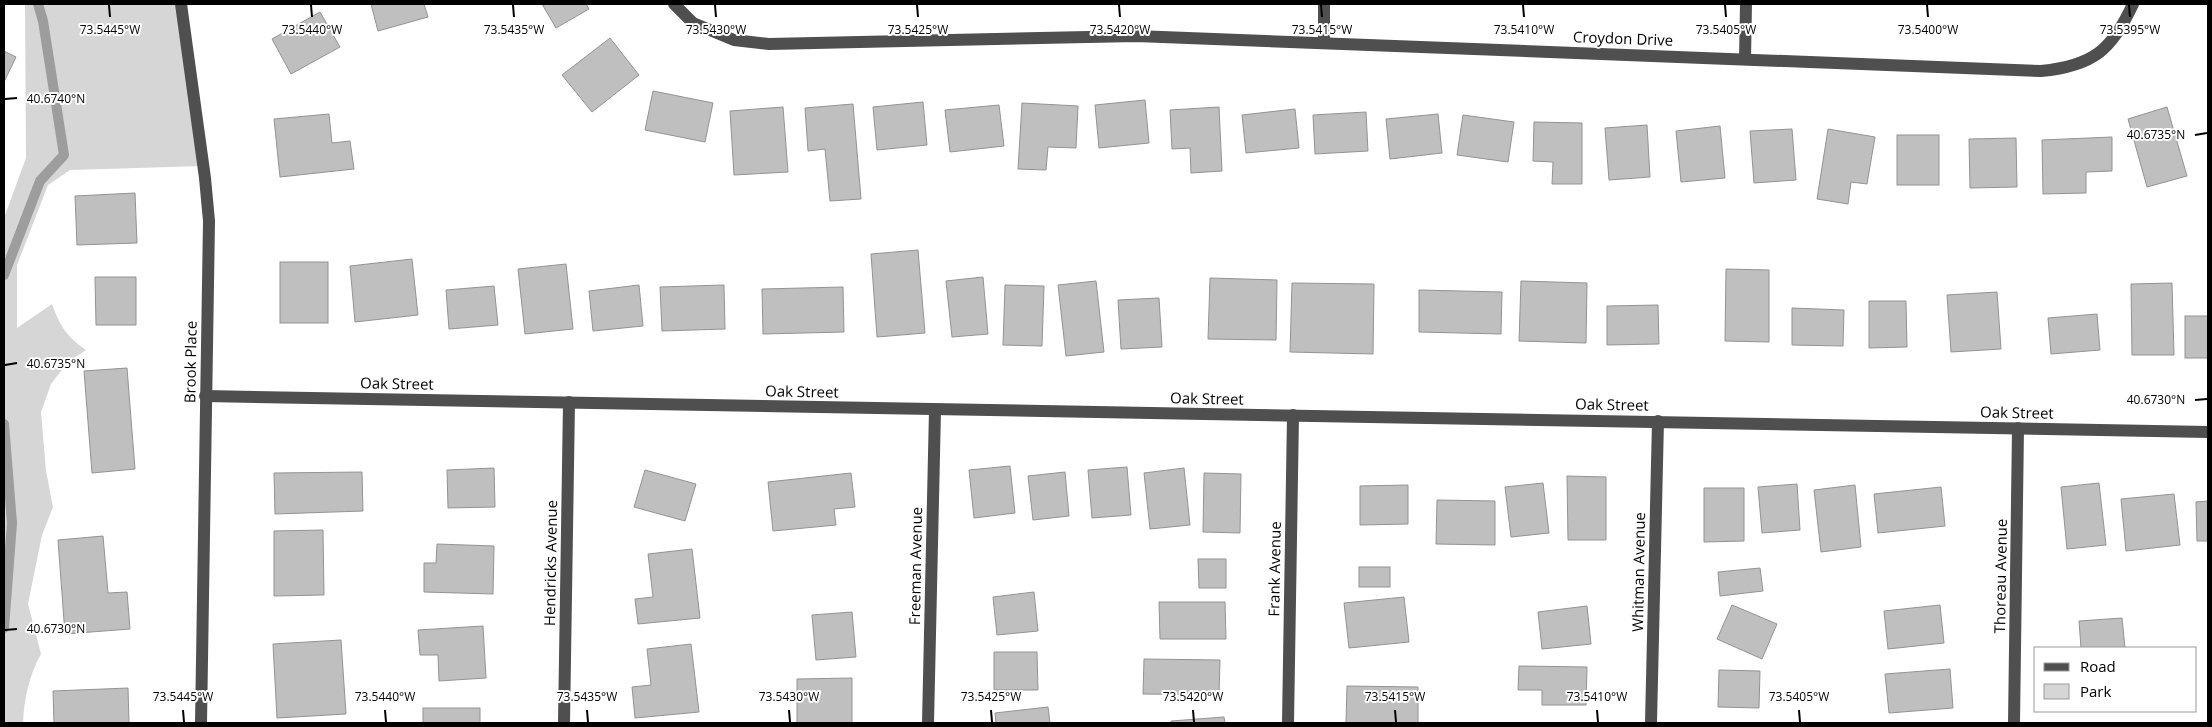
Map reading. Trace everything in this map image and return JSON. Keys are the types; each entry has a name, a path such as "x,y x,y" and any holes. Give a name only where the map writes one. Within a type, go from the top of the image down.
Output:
{"street":[{"name":"Brook Place","path":"181,4 208,200 202,723"},
{"name":"Croydon Drive","path":"674,4 693,23 734,40 769,44 1136,36 2042,71 2062,69 2084,62 2105,48 2120,31 2133,4"},
{"path":"1324,4 1324,43"},
{"path":"1745,59 1746,4"},
{"name":"Oak Street","path":"205,396 2208,432"},
{"name":"Hendricks Avenue","path":"564,723 570,402"},
{"name":"Freeman Avenue","path":"928,723 935,410"},
{"name":"Frank Avenue","path":"1288,723 1293,415"},
{"name":"Whitman Avenue","path":"1651,723 1658,421"},
{"name":"Thoreau Avenue","path":"2014,723 2018,428"}],"green space":[{"path":"25,4 182,4 204,166 70,170 48,185 17,265 17,328 52,304 64,330 86,350 68,362 51,384 41,412 46,471 53,507 42,535 28,604 41,654 28,688 23,723 4,723 4,218 26,158"}],"building":[{"path":"371,4 424,4 428,17 378,31"},
{"path":"542,4 586,4 589,9 556,28"},
{"path":"320,12 340,47 291,74 272,39"},
{"path":"610,38 639,75 592,112 562,75"},
{"path":"4,51 16,57 4,82"},
{"path":"653,91 713,103 705,142 645,130"},
{"path":"1145,100 1149,143 1099,148 1095,105"},
{"path":"923,102 927,145 877,150 873,107"},
{"path":"1022,103 1078,106 1076,148 1048,147 1046,170 1018,169"},
{"path":"853,104 861,199 830,201 825,149 808,151 805,108"},
{"path":"999,105 1004,146 950,152 945,110"},
{"path":"783,107 788,172 734,175 730,111"},
{"path":"1219,107 1222,171 1191,173 1190,148 1172,149 1170,110"},
{"path":"2167,107 2187,176 2147,187 2128,119"},
{"path":"1295,109 1299,148 1246,153 1242,115"},
{"path":"1366,112 1368,151 1315,154 1313,115"},
{"path":"329,114 332,143 350,141 354,169 280,177 274,119"},
{"path":"1438,114 1442,153 1390,159 1386,119"},
{"path":"1463,115 1514,122 1508,162 1457,155"},
{"path":"1534,122 1582,123 1582,184 1552,184 1553,162 1533,161"},
{"path":"1647,125 1650,177 1609,180 1605,128"},
{"path":"1720,126 1725,178 1681,182 1676,131"},
{"path":"1792,129 1796,180 1754,183 1750,131"},
{"path":"1828,129 1875,137 1867,184 1851,182 1848,204 1817,199"},
{"path":"1897,135 1939,135 1939,185 1897,185"},
{"path":"2112,137 2112,171 2086,172 2086,193 2043,194 2042,140"},
{"path":"2016,138 2017,187 1970,188 1969,139"},
{"path":"135,193 137,243 77,245 75,196"},
{"path":"918,250 925,333 877,337 871,254"},
{"path":"412,259 418,315 355,322 350,266"},
{"path":"280,262 328,262 328,323 280,323"},
{"path":"566,264 573,329 525,334 518,269"},
{"path":"1726,269 1769,270 1769,342 1725,341"},
{"path":"95,277 136,277 136,325 96,325"},
{"path":"983,277 988,334 952,337 946,281"},
{"path":"1210,278 1277,280 1276,340 1208,339"},
{"path":"1096,281 1104,352 1066,356 1058,285"},
{"path":"1521,281 1587,283 1586,343 1519,341"},
{"path":"1292,283 1374,284 1373,354 1290,352"},
{"path":"2172,283 2174,355 2132,355 2131,284"},
{"path":"639,285 643,326 593,331 589,291"},
{"path":"724,285 725,329 662,331 660,287"},
{"path":"1005,285 1044,286 1042,346 1003,345"},
{"path":"494,286 498,325 449,329 446,290"},
{"path":"843,287 844,332 763,334 762,289"},
{"path":"1419,290 1502,292 1501,334 1419,332"},
{"path":"1997,292 2001,349 1951,352 1947,295"},
{"path":"1159,298 1162,347 1121,349 1118,300"},
{"path":"1869,301 1906,301 1907,347 1869,348"},
{"path":"1658,305 1659,344 1607,345 1607,306"},
{"path":"1792,308 1844,310 1843,346 1792,345"},
{"path":"2097,314 2100,350 2051,354 2048,318"},
{"path":"2185,316 2208,316 2208,358 2185,358"},
{"path":"127,368 135,469 92,473 84,371"},
{"path":"1010,466 1015,513 974,518 969,470"},
{"path":"1127,467 1131,515 1092,518 1088,470"},
{"path":"494,468 495,507 448,508 447,470"},
{"path":"1184,468 1190,525 1150,529 1144,473"},
{"path":"645,470 696,484 685,521 634,507"},
{"path":"362,472 363,511 275,514 274,473"},
{"path":"1065,472 1069,516 1033,520 1028,476"},
{"path":"851,473 855,507 834,509 836,525 773,531 768,482"},
{"path":"1204,473 1241,474 1240,533 1203,532"},
{"path":"1567,476 1606,477 1606,540 1568,540"},
{"path":"1543,483 1549,533 1511,537 1505,487"},
{"path":"2099,483 2106,545 2067,549 2061,487"},
{"path":"1797,484 1800,530 1762,533 1758,487"},
{"path":"1408,485 1408,524 1360,525 1360,486"},
{"path":"1855,485 1861,547 1821,552 1814,490"},
{"path":"1941,487 1945,526 1878,533 1874,494"},
{"path":"1704,488 1744,488 1744,541 1704,542"},
{"path":"2174,494 2180,545 2126,551 2121,499"},
{"path":"1437,500 1495,501 1495,545 1436,544"},
{"path":"2208,501 2208,541 2197,541 2196,502"},
{"path":"323,530 324,595 274,596 274,531"},
{"path":"103,536 108,593 127,592 130,629 65,634 58,540"},
{"path":"437,544 494,546 493,594 424,592 424,563 436,563"},
{"path":"692,549 700,618 638,624 635,599 653,597 648,554"},
{"path":"1198,559 1226,559 1226,588 1199,588"},
{"path":"1359,567 1390,567 1390,587 1359,587"},
{"path":"1760,568 1763,591 1720,596 1718,572"},
{"path":"1034,592 1038,631 997,635 993,597"},
{"path":"1404,597 1409,642 1349,648 1344,603"},
{"path":"1159,602 1225,602 1226,639 1160,639"},
{"path":"1732,605 1777,624 1762,659 1717,639"},
{"path":"1940,605 1944,643 1888,649 1884,611"},
{"path":"1587,606 1591,644 1542,649 1538,612"},
{"path":"852,612 856,657 816,660 812,615"},
{"path":"2122,618 2125,647 2081,647 2079,621"},
{"path":"483,626 486,678 439,681 438,655 420,655 418,630"},
{"path":"341,640 346,714 277,718 273,644"},
{"path":"691,644 699,712 635,718 632,687 651,685 647,649"},
{"path":"994,652 1037,652 1038,690 994,690"},
{"path":"1144,659 1220,660 1219,695 1143,694"},
{"path":"1519,666 1587,667 1586,705 1542,705 1542,690 1518,690"},
{"path":"1950,669 1953,708 1889,713 1885,674"},
{"path":"1719,670 1760,671 1759,708 1718,707"},
{"path":"852,678 852,723 797,723 797,679"},
{"path":"1347,686 1418,687 1418,723 1346,723"},
{"path":"128,688 129,723 54,723 53,691"},
{"path":"1048,707 1050,723 996,723 995,713"},
{"path":"423,708 480,708 480,723 423,723"},
{"path":"1224,717 1225,723 1171,723 1171,721"}],"waterway":[{"path":"4,275 40,181 64,155 43,21 38,4"},
{"path":"4,424 12,523 4,628"}]}
